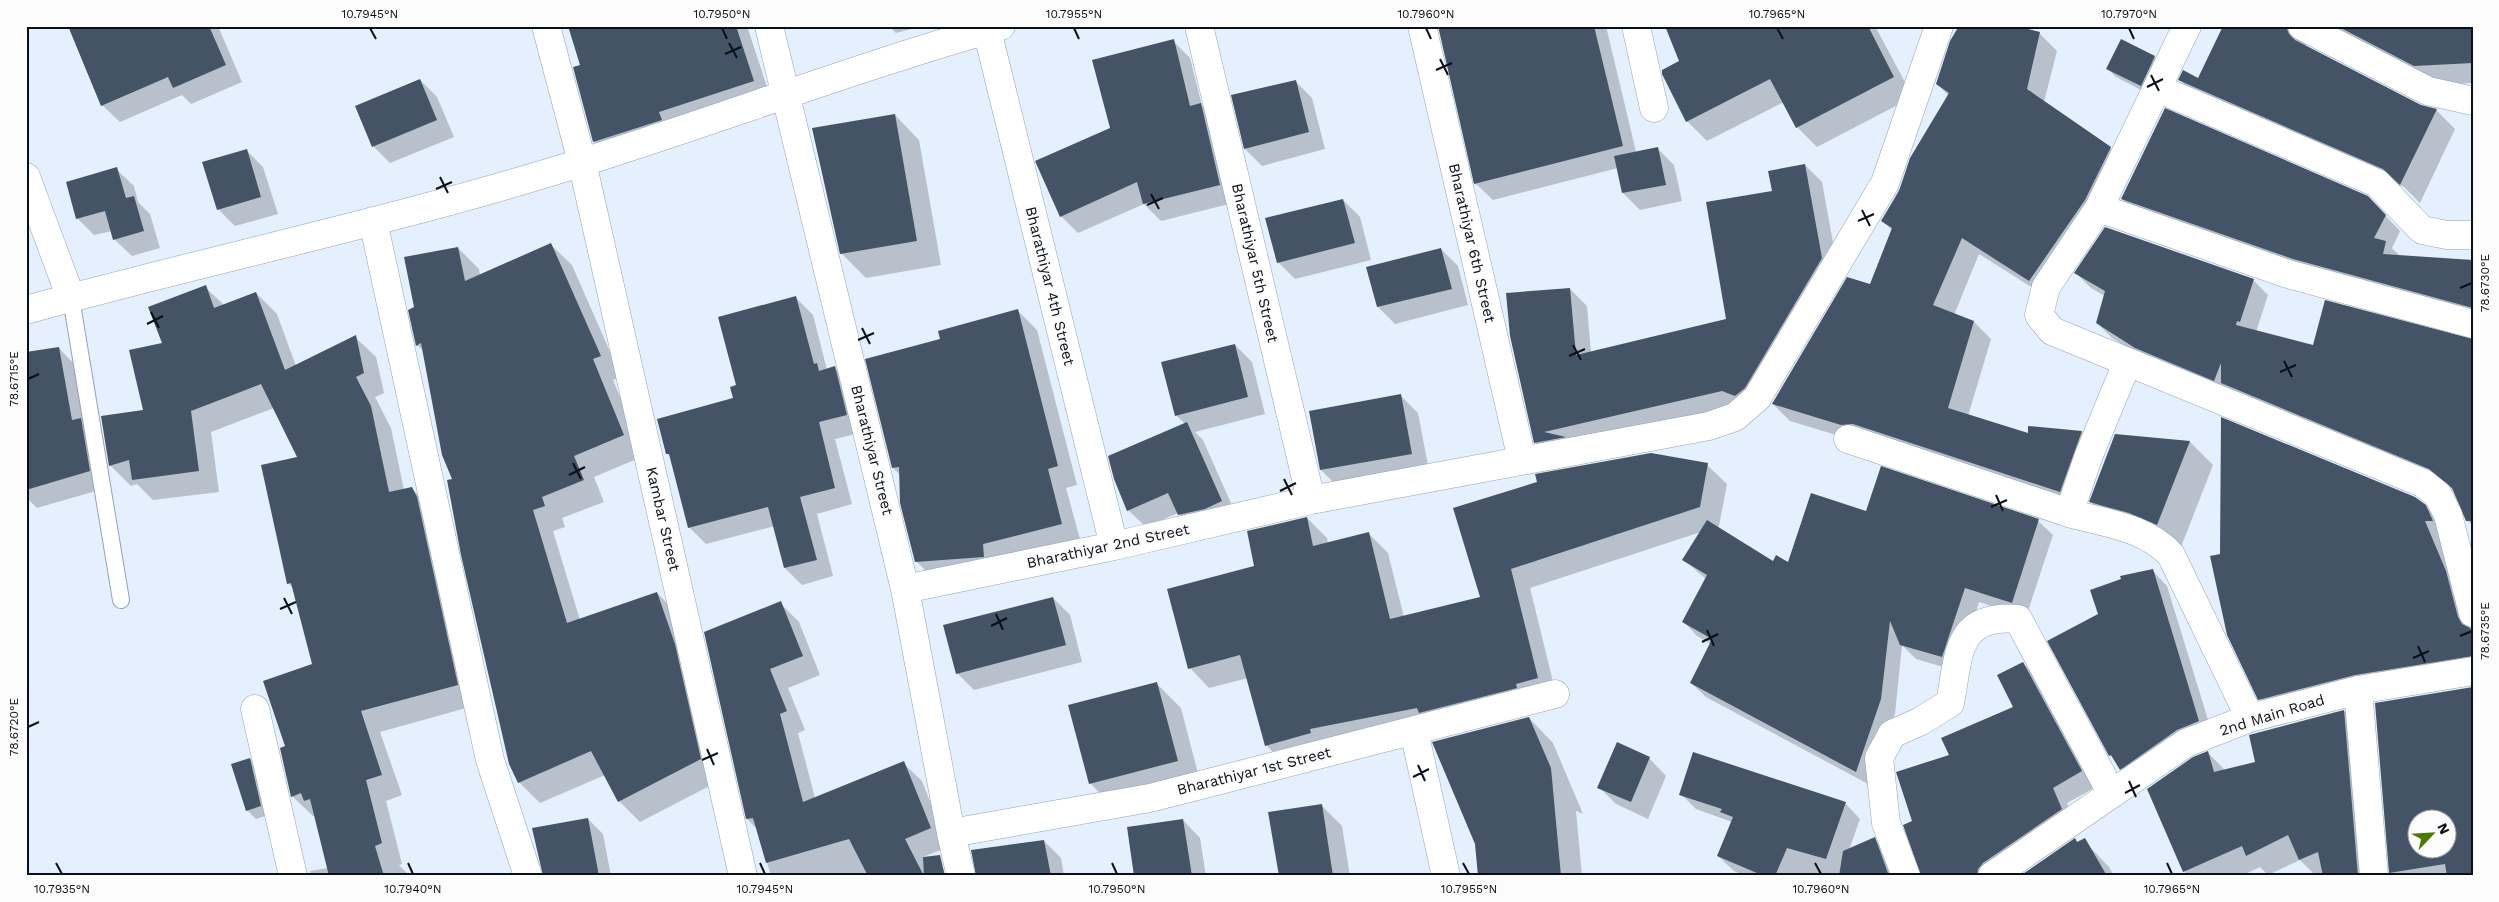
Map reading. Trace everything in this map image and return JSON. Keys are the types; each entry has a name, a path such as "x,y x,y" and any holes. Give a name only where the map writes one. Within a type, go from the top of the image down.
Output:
{"street":[{"name":"Kambar Street","path":"546,26 582,162 743,876"},
{"name":"Bharathiyar Street","path":"769,26 905,589 951,833 961,876"},
{"name":"Bharathiyar 5th Street","path":"1199,26 1311,500"},
{"name":"Bharathiyar 6th Street","path":"1422,26 1522,460"},
{"path":"1636,26 1654,108"},
{"name":"Bharathiyar 2nd Street","path":"905,589 1114,546 1311,500 1708,426 1735,417 1757,398 1885,182 1939,26"},
{"path":"2188,26 2156,88 2100,208 2046,287 2039,315 2052,331 2423,483 2438,495 2448,515 2473,612"},
{"path":"2302,26 2428,91 2473,101"},
{"path":"26,310 373,221 582,162 786,93 991,28"},
{"name":"Bharathiyar 4th Street","path":"991,28 1114,546"},
{"path":"2156,88 2378,183 2422,230 2447,235 2473,234"},
{"path":"26,177 71,298"},
{"path":"2100,208 2288,274 2473,324"},
{"path":"373,221 490,760 528,876"},
{"path":"2069,513 2089,454 2127,363"},
{"path":"1848,440 2069,513 2144,534 2159,542 2171,555 2250,718"},
{"path":"1906,876 1886,823 1879,758 1892,734 1921,722 1950,703 1958,650 1968,631 1998,617 2018,618 2112,794"},
{"name":"2nd Main Road","path":"1992,876 2186,743 2250,718 2358,690 2473,671"},
{"path":"2358,690 2374,876"},
{"name":"Bharathiyar 1st Street","path":"951,833 1150,798 1555,694"},
{"path":"255,709 293,876"},
{"path":"1414,730 1446,876"}],"lane":[{"path":"71,298 121,600"}],"building":[{"path":"68,26 209,26 226,65 173,88 168,77 101,106"},
{"path":"568,26 736,26 754,81 659,112 662,120 593,142 573,67 580,65"},
{"path":"1438,26 1594,26 1623,146 1474,184"},
{"path":"1665,26 1868,26 1894,77 1796,128 1770,79 1686,122 1662,74 1662,70 1679,61"},
{"path":"1959,26 2017,26 2040,32 2027,89 2111,147 2085,200 2029,281 1962,238 1933,305 1974,321 1948,408 2028,433 2028,426 2082,431 2060,492 1853,424 1841,425 1772,404 1847,277 1870,284 1892,228 1881,221 1899,191 1910,158 1949,93 1936,84 1950,41"},
{"path":"2223,26 2286,26 2289,34 2295,40 2421,105 2437,109 2400,185 2383,169 2178,80 2183,70 2198,78"},
{"path":"2337,26 2473,26 2473,63 2414,66"},
{"path":"1174,39 1190,106 1201,103 1220,185 1143,204 1137,182 1060,217 1035,161 1110,128 1092,60"},
{"path":"2121,39 2155,56 2141,86 2106,69"},
{"path":"420,79 437,120 372,147 355,106"},
{"path":"1296,80 1309,132 1244,149 1231,95"},
{"path":"2165,108 2368,196 2386,215 2374,238 2386,241 2383,254 2473,260 2473,308 2293,259 2121,199"},
{"path":"895,114 917,241 840,254 812,128"},
{"path":"1658,147 1666,185 1622,193 1614,156"},
{"path":"247,149 261,197 217,210 202,162"},
{"path":"1805,164 1822,258 1745,388 1735,396 1722,391 1544,432 1566,437 1534,443 1510,336 1506,293 1570,288 1576,355 1726,319 1706,202 1772,191 1768,171"},
{"path":"117,167 126,198 134,196 144,231 113,240 105,211 76,219 66,182"},
{"path":"1343,199 1355,243 1277,263 1265,218"},
{"path":"2105,227 2254,279 2240,322 2237,321 2236,325 2313,345 2325,300 2473,339 2473,521 2466,521 2452,488 2429,469 2221,383 2221,363 2214,381 2135,348 2096,323 2105,291 2074,273"},
{"path":"551,243 601,356 593,359 624,435 574,456 584,480 542,497 545,506 533,510 567,623 657,592 675,644 701,759 618,802 591,751 518,783 509,764 461,555 447,480 452,479 442,455 421,343 416,346 408,310 414,307 404,257 458,247 465,281"},
{"path":"1441,248 1452,289 1377,307 1366,267"},
{"path":"206,285 214,308 256,292 285,370 356,335 364,373 356,377 371,406 389,492 412,487 417,497 458,685 361,711 382,775 366,780 382,843 375,846 384,876 329,876 310,799 304,801 301,793 291,797 280,748 285,746 263,681 312,664 291,583 287,584 261,465 297,457 261,384 191,411 199,471 132,480 129,460 109,466 101,416 143,410 129,350 162,343 148,307"},
{"path":"796,296 814,364 817,363 819,371 835,366 847,415 819,422 835,488 800,497 817,560 784,568 768,507 688,528 669,454 666,454 657,419 733,398 730,387 736,385 718,317"},
{"path":"1018,309 1058,466 1048,469 1062,524 983,544 984,557 915,562 900,503 899,467 892,468 865,359 940,339 938,331"},
{"path":"1235,344 1248,397 1175,416 1161,362"},
{"path":"59,347 72,420 81,418 90,471 26,490 26,352"},
{"path":"1401,394 1412,454 1320,470 1309,411"},
{"path":"2221,417 2415,497 2426,505 2433,521 2425,521 2446,571 2458,617 2462,624 2470,628 2473,635 2473,656 2355,675 2258,700 2227,635 2210,556 2220,554"},
{"path":"1187,422 1222,501 1205,509 1178,515 1168,493 1127,511 1114,479 1108,456"},
{"path":"2115,434 2190,441 2157,525 2129,513 2089,502"},
{"path":"1651,453 1708,463 1700,507 1511,569 1538,678 1516,684 1517,688 1419,713 1417,708 1310,729 1311,733 1265,746 1240,655 1188,669 1167,589 1254,566 1247,531 1307,517 1313,546 1369,532 1390,619 1480,597 1453,508 1537,482 1535,474"},
{"path":"1881,466 2039,519 2012,603 1965,588 1942,657 1900,645 1890,621 1881,699 1856,772 1690,683 1712,639 1682,622 1707,575 1682,560 1707,520 1773,561 1776,555 1788,562 1811,493 1866,511"},
{"path":"2153,569 2199,721 2177,730 2120,770 2111,755 2109,756 2047,641 2098,614 2090,590 2121,579 2120,576"},
{"path":"1053,597 1066,645 956,674 943,625"},
{"path":"781,601 803,656 770,669 787,711 780,714 803,802 904,761 931,828 905,839 924,876 868,876 849,839 766,863 753,818 746,819 704,632"},
{"path":"2023,662 2082,771 2053,788 2062,809 1983,863 1978,869 1977,876 1921,876 1903,825 1912,821 1896,772 1949,755 1941,738 2013,707 1997,675"},
{"path":"1157,682 1178,761 1089,784 1068,705"},
{"path":"2473,687 2473,876 2447,876 2445,864 2389,873 2375,703"},
{"path":"2344,710 2358,876 2323,876 2318,852 2299,860 2288,835 2246,856 2242,846 2183,872 2147,789 2193,757 2208,751 2214,772 2255,762 2249,735"},
{"path":"1529,717 1551,768 1561,876 1478,876 1475,844 1432,742"},
{"path":"1617,742 1650,757 1631,802 1597,788"},
{"path":"1693,752 1846,802 1826,859 1787,848 1775,876 1764,876 1717,856 1733,817 1720,812 1722,809 1679,795"},
{"path":"250,758 261,806 246,811 231,764"},
{"path":"1322,804 1333,876 1279,876 1268,812"},
{"path":"588,818 599,876 543,876 532,828"},
{"path":"1183,819 1192,876 1134,876 1127,827"},
{"path":"1875,837 1889,876 1839,876 1843,851"},
{"path":"2075,838 2077,842 2085,838 2107,876 2020,876"},
{"path":"1044,840 1051,876 976,876 971,850"},
{"path":"940,855 945,876 924,876 923,857"}]}
